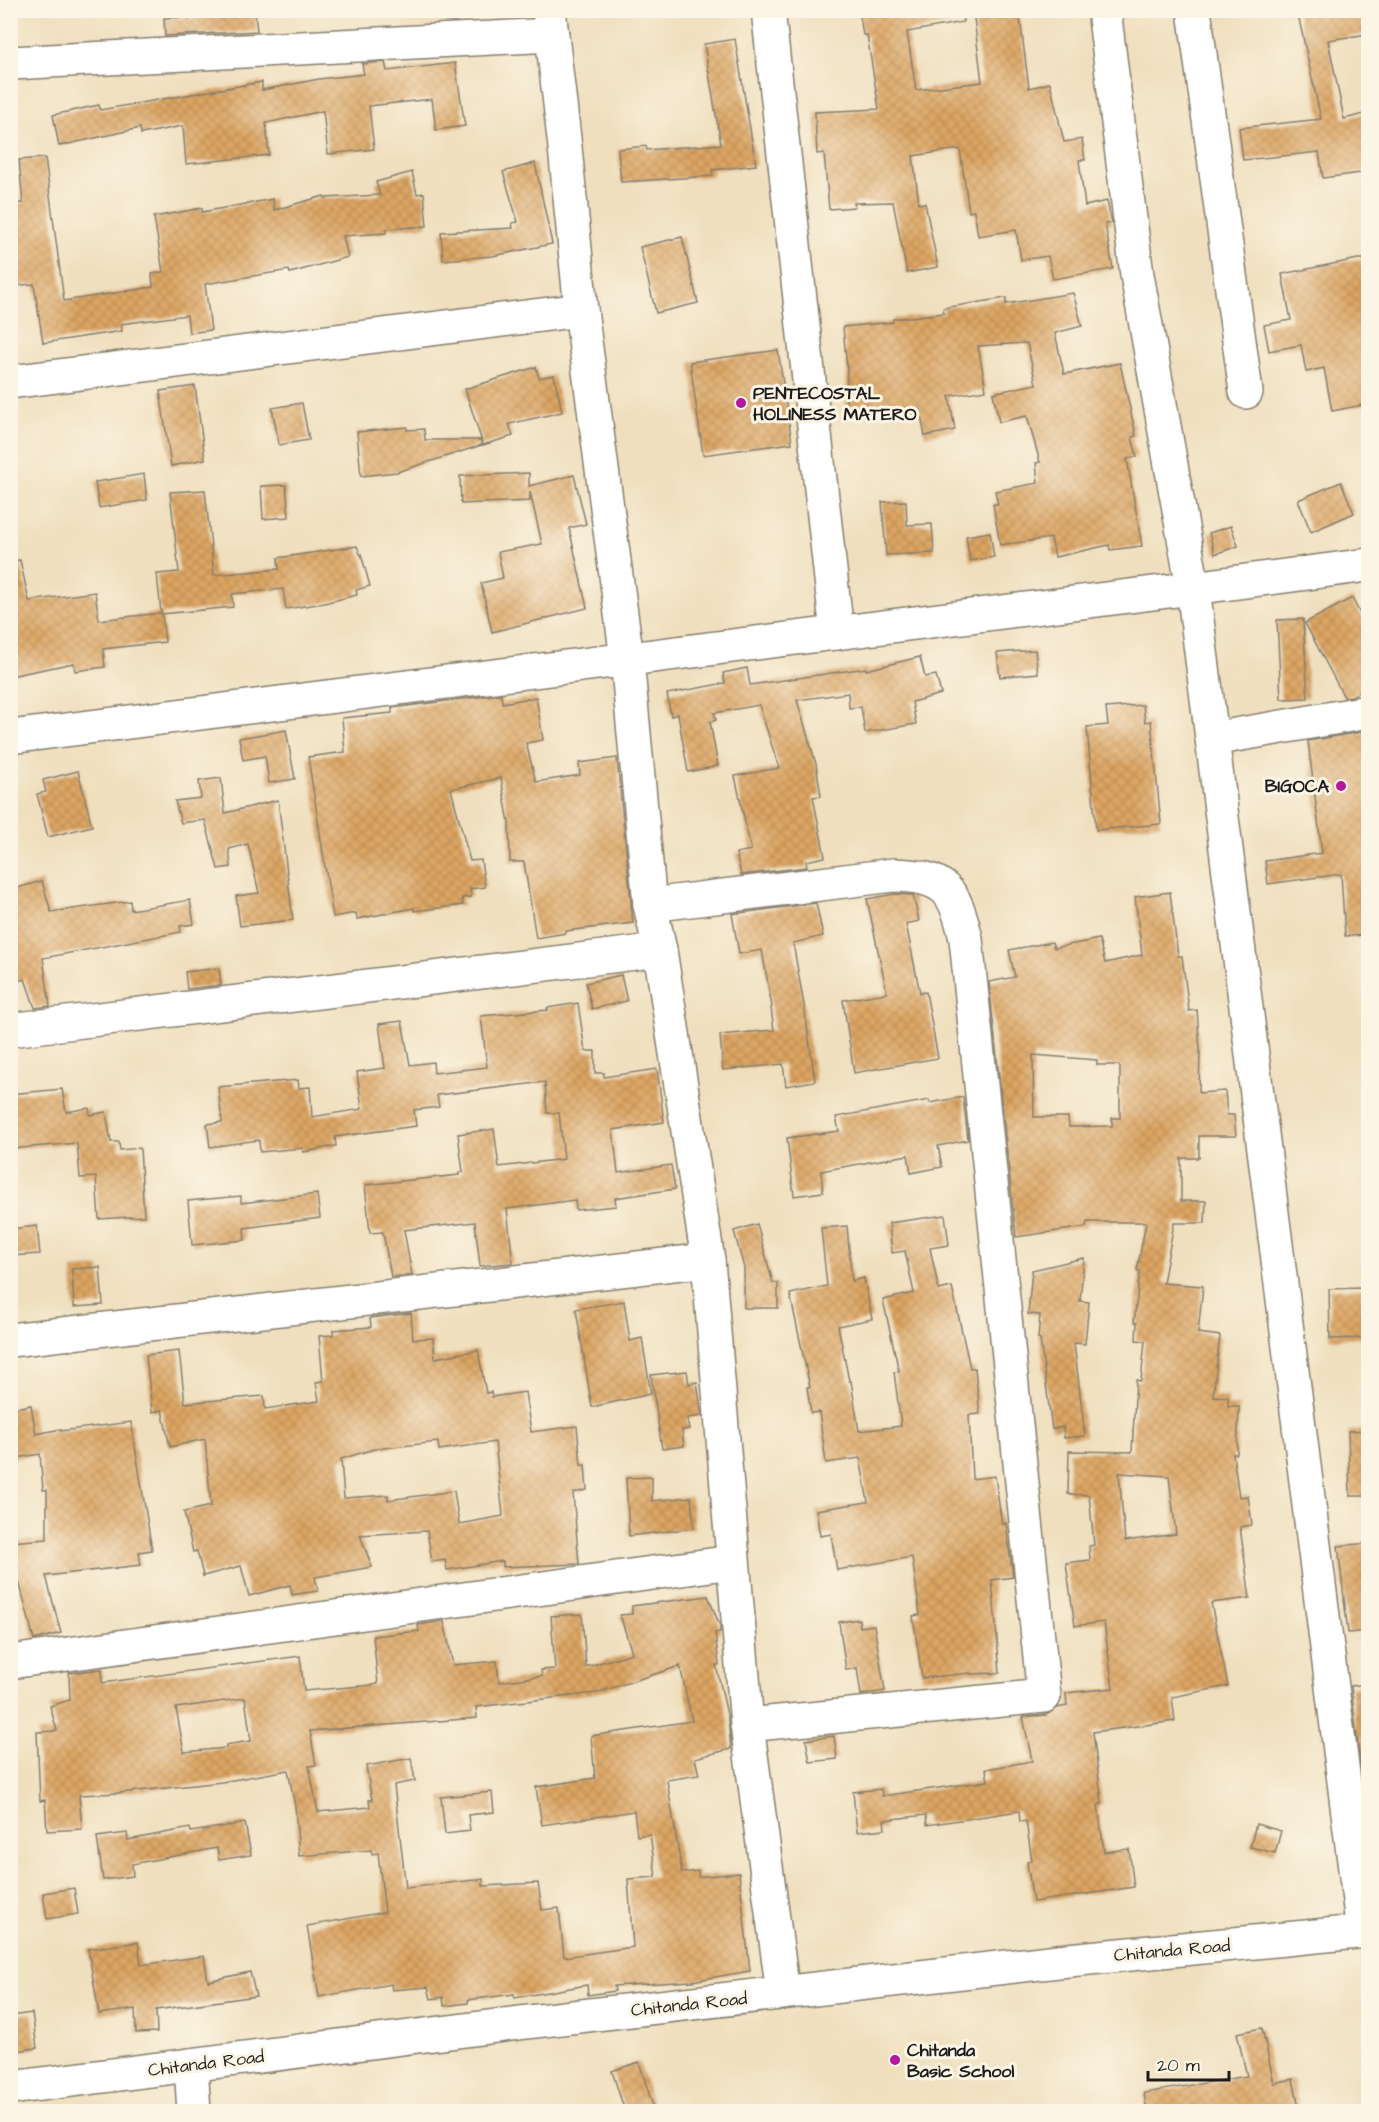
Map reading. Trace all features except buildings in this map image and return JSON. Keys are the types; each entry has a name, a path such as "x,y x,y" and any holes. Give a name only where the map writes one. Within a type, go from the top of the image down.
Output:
{"street":[{"path":"768,10 837,633"},
{"path":"1104,10 1137,275 1193,588 1366,1931"},
{"path":"1194,10 1246,392"},
{"path":"10,63 550,23 581,310 627,659 650,905 660,950 708,1260 747,1725 783,1993"},
{"path":"10,382 581,310"},
{"path":"10,737 1368,564"},
{"path":"1212,739 1368,712"},
{"path":"650,905 893,875 913,876 938,882 955,900 966,939 1044,1696 747,1725"},
{"path":"10,1030 660,950"},
{"path":"10,1340 708,1260"},
{"path":"10,1662 732,1562"},
{"name":"Chitanda Road","path":"10,2088 519,2023 1058,1961 1366,1931"},
{"path":"191,2065 194,2112"}],"place":[{"name":"PENTECOSTAL HOLINESS MATERO","path":"741,403"},
{"name":"BIGOCA","path":"1341,786"},
{"name":"Chitanda Basic School","path":"895,2060"}]}
